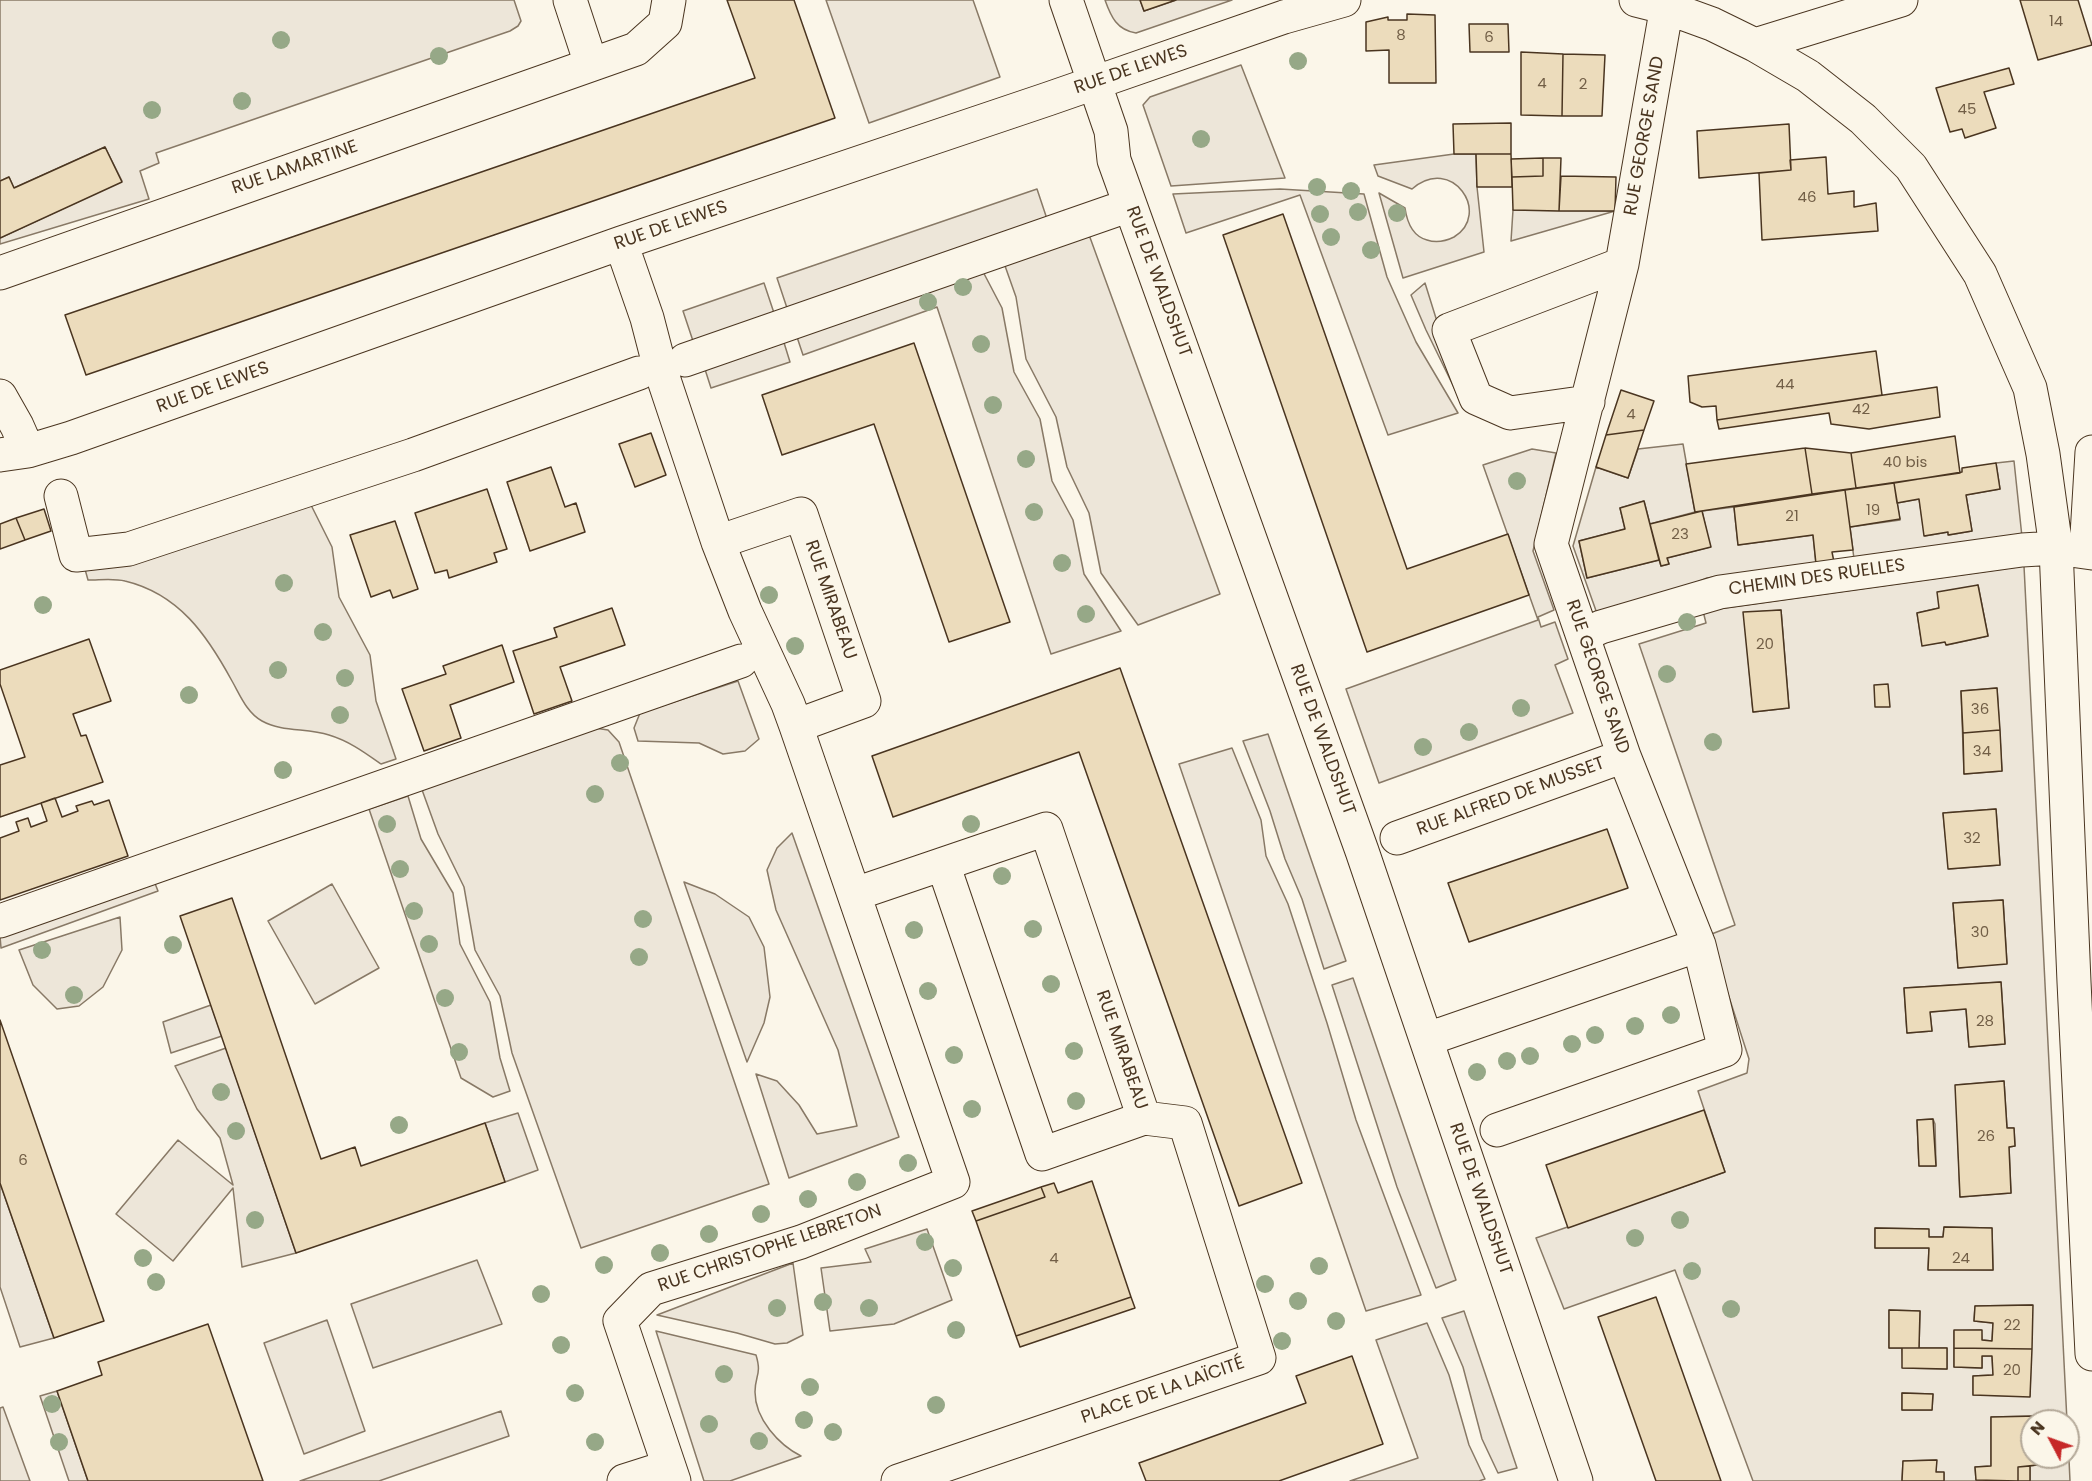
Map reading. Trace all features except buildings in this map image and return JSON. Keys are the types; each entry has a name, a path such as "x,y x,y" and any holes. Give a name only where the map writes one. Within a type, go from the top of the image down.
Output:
{"street":[{"path":"570,0 591,64"},
{"name":"RUE LAMARTINE","path":"0,273 636,49 666,23 669,0"},
{"name":"RUE DE WALDSHUT","path":"1066,0 1110,131 1114,160 1362,851 1576,1481"},
{"name":"RUE DE LEWES","path":"14,453 71,438 621,243 1094,83 1284,16 1344,0"},
{"path":"1636,0 1668,4 1755,45 1808,76 1863,119 1911,167 1980,274 2030,388 2043,454 2078,551"},
{"path":"1755,45 1901,0"},
{"name":"RUE GEORGE SAND","path":"1497,1130 1725,1050 1699,945 1624,756 1551,544 1622,264 1668,4"},
{"path":"685,360 1113,211"},
{"path":"621,243 718,542 745,611 788,704 855,894"},
{"path":"1587,402 1510,413 1476,398 1449,330 1622,264"},
{"path":"61,496 76,555 129,549 413,455 639,373"},
{"path":"0,396 17,426 14,453"},
{"path":"2092,452 2078,551 2074,982 2092,1354"},
{"name":"RUE MIRABEAU","path":"718,542 801,514 864,701 796,726"},
{"name":"CHEMIN DES RUELLES","path":"1583,634 1720,592 2011,552 2078,551"},
{"path":"0,921 741,661"},
{"name":"RUE ALFRED DE MUSSET","path":"1397,838 1624,756"},
{"name":"RUE MIRABEAU","path":"855,894 943,864 1046,829 1144,1118 1042,1154 943,864"},
{"name":"RUE CHRISTOPHE LEBRETON","path":"671,1474 620,1321 651,1289 801,1242 953,1182 855,894"},
{"path":"1426,1038 1699,945"},
{"name":"PLACE DE LA LAÏCITÉ","path":"898,1481 1259,1358 1185,1123 1144,1118"},
{"path":"624,1481 671,1474"}],"shaded area":[{"path":"0,0 514,0 521,21 510,31 156,153 159,163 140,171 149,199 0,244 0,238 122,181 105,147 14,188 9,177 0,181"},
{"path":"826,0 973,0 1000,77 869,123"},
{"path":"1105,0 1140,0 1144,11 1176,0 1232,0 1136,33 1119,26"},
{"path":"1241,65 1285,178 1171,186 1143,105 1150,97"},
{"path":"1454,154 1476,154 1484,252 1403,278 1379,193 1405,208 1414,232 1422,238 1434,241 1454,237 1465,227 1469,215 1468,202 1462,191 1453,183 1441,178 1427,180 1412,189 1378,176 1374,165"},
{"path":"1037,189 1049,225 789,314 777,278"},
{"path":"1280,189 1364,194 1387,277 1416,342 1458,413 1388,435 1300,195 1186,233 1173,194"},
{"path":"1513,210 1615,211 1511,241"},
{"path":"1088,232 1220,594 1138,625 1101,573 1089,513 1067,467 1056,417 1026,359 1016,297 1004,263"},
{"path":"980,266 1002,308 1014,372 1040,419 1052,481 1073,520 1084,574 1121,631 1051,654 937,307 803,355 795,331"},
{"path":"764,283 776,319 695,347 683,311"},
{"path":"1425,283 1464,408 1411,295"},
{"path":"781,333 790,362 711,388 702,360"},
{"path":"1683,444 1695,512 1650,524 1644,501 1620,508 1625,529 1579,541 1587,578 1659,560 1661,566 1669,564 1667,558 1710,547 1702,511 1734,507 1738,545 1813,535 1816,564 1707,578 1600,622 1573,546 1596,467 1628,478 1638,449"},
{"path":"1532,449 1556,453 1533,551 1554,610 1538,617 1541,627 1555,622 1568,659 1555,665 1573,713 1379,783 1346,689 1538,620 1483,465"},
{"path":"2014,461 2022,537 1854,559 1850,527 1900,520 1897,503 1919,499 1925,536 1972,531 1966,495 2000,489 1996,463"},
{"path":"306,495 332,547 339,597 370,655 376,701 396,759 381,764 336,737 278,727 257,718 244,703 212,648 176,606 144,587 125,581 88,580 83,562"},
{"path":"2024,566 2066,1409 2020,1409 2020,1416 1991,1417 1991,1466 1975,1467 1976,1480 1984,1479 1984,1481 1944,1481 1944,1473 1936,1472 1936,1460 1903,1461 1902,1481 1753,1481 1675,1270 1564,1309 1536,1238 1725,1172 1698,1091 1747,1073 1749,1059 1709,935 1735,925 1639,644 1706,623 1703,611","holes":["1978,585 1988,636 1947,645 1945,642 1922,645 1917,613 1939,608","1781,610 1789,708 1753,712 1744,613","1997,688 2002,771 1964,774 1961,691","1996,809 2000,865 1949,869 1943,813","2003,900 2007,963 1958,968 1953,903","2001,982 2005,1044 1969,1047 1966,1009 1930,1012 1932,1031 1907,1033 1904,988","2004,1081 2007,1128 2014,1128 2015,1146 2009,1147 2011,1193 1960,1197 1956,1085","1933,1119 1936,1166 1919,1166 1917,1120","1944,1227 1992,1228 1993,1270 1928,1269 1929,1248 1875,1248 1875,1228 1928,1229 1929,1237 1943,1237","2032,1305 2030,1396 1973,1395 1973,1376 1993,1375 1992,1356 1982,1356 1982,1368 1954,1367 1954,1331 1981,1330 1982,1340 1992,1341 1993,1323 1974,1321 1975,1306","1889,1310 1920,1311 1919,1348 1947,1348 1947,1369 1903,1368 1902,1348 1889,1348","1902,1393 1933,1394 1932,1410 1902,1410"]},
{"path":"738,681 759,739 745,751 723,754 699,743 638,741 634,728 640,713"},
{"path":"595,728 608,730 619,742 769,1184 581,1248 512,1053 500,996 475,950 464,887 438,834 421,787"},
{"path":"1268,734 1346,961 1324,969 1302,899 1285,859 1270,811 1243,741"},
{"path":"1232,748 1261,820 1266,856 1288,904 1356,1120 1421,1295 1366,1311 1179,764"},
{"path":"408,796 421,839 453,893 460,944 490,1002 500,1058 510,1091 493,1097 461,1078 369,809"},
{"path":"792,833 899,1137 789,1178 756,1074 777,1081 799,1105 817,1134 857,1126 838,1050 776,910 767,870 777,848"},
{"path":"154,881 158,891 1,948 0,936"},
{"path":"684,882 715,894 749,917 764,947 770,997 764,1023 747,1062"},
{"path":"332,884 379,968 315,1004 268,921"},
{"path":"120,917 122,950 103,987 79,1006 57,1009 33,985 19,950"},
{"path":"1353,978 1456,1280 1436,1288 1397,1187 1332,985"},
{"path":"211,1005 222,1036 171,1053 163,1022"},
{"path":"226,1048 296,1253 242,1267 233,1188 173,1261 116,1214 178,1140 233,1185 220,1138 197,1109 175,1066"},
{"path":"518,1113 538,1170 505,1182 485,1123"},
{"path":"0,1183 54,1338 20,1347 0,1287"},
{"path":"927,1229 952,1300 894,1324 830,1331 821,1268 871,1262 865,1249"},
{"path":"477,1260 502,1324 373,1368 351,1304"},
{"path":"793,1263 803,1335 787,1343 775,1344 657,1315"},
{"path":"1464,1311 1517,1468 1498,1473 1482,1439 1463,1367 1442,1318"},
{"path":"327,1320 365,1431 304,1454 264,1343"},
{"path":"1427,1323 1449,1375 1469,1445 1485,1479 1479,1481 1350,1481 1418,1458 1376,1340"},
{"path":"656,1331 756,1355 758,1371 755,1392 759,1412 777,1438 801,1456 730,1481 704,1481"},
{"path":"57,1391 88,1481 69,1481 40,1396"},
{"path":"3,1407 30,1481 0,1481 0,1408"},
{"path":"501,1411 509,1436 379,1481 300,1481"},
{"path":"2030,1469 2069,1469 2070,1481 2030,1481"}]}
